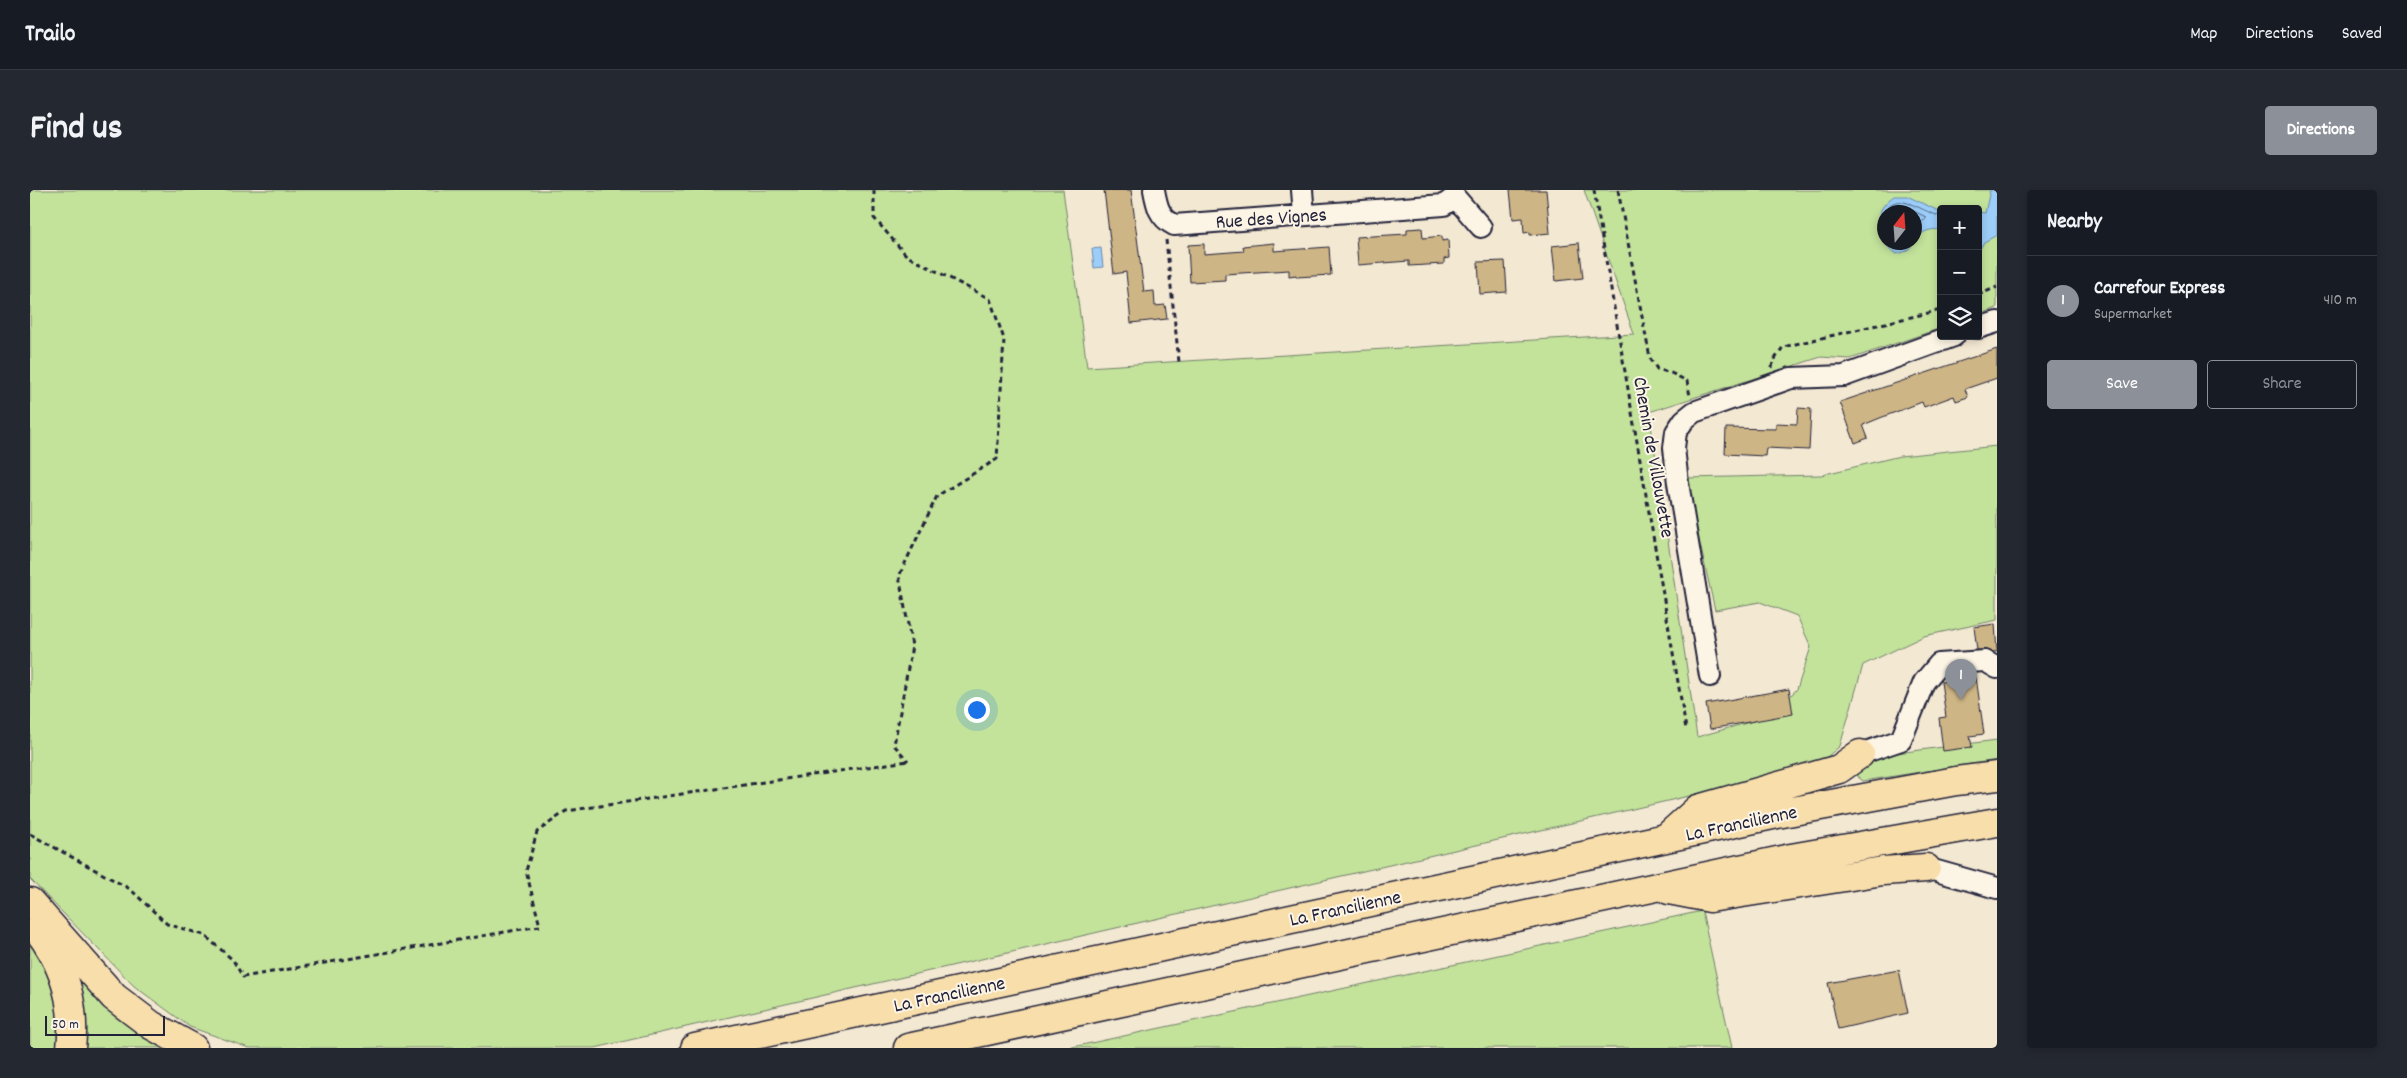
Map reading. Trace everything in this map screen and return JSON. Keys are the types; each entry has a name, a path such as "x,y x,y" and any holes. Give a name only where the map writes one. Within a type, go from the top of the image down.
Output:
{"highway":[{"path":"1666,838 1698,809 1839,769 1860,754"},
{"name":"La Francilienne","path":"695,1048 1787,812 1956,781 1997,776"},
{"path":"908,1048 1791,858 1997,822"},
{"path":"1657,887 1710,898 1882,871 1926,868"},
{"path":"30,902 114,997 152,1025 193,1048"},
{"path":"30,922 39,931 56,956 68,988 72,1032 70,1048"}],"street":[{"path":"1154,190 1157,208 1169,222"},
{"path":"1302,190 1304,215"},
{"path":"1456,193 1480,227"},
{"name":"Rue des Vignes","path":"1169,222 1444,205 1456,193"},
{"path":"1982,327 1997,322"},
{"path":"1710,676 1678,483 1674,448 1676,432 1684,420 1694,412 1791,378 1811,379 1844,376 1943,340"},
{"path":"1860,754 1902,740 1924,682 1939,664 1985,661 1997,668"},
{"path":"1926,868 1997,888"}],"path":[{"path":"30,834 130,889 167,924 204,936 233,960 243,977 540,926 526,871 537,832 566,811 908,761 894,745 912,646 900,576 937,496 997,460 1004,339 990,299 907,256 874,218 874,190"},
{"name":"Chemin de Villouvette","path":"1594,190 1686,729"},
{"path":"1618,190 1650,358 1657,369 1687,381 1694,412"},
{"path":"1169,222 1179,362"},
{"path":"1982,293 1997,287"},
{"path":"1769,386 1773,362 1783,347 1937,311"}],"green space":[{"path":"30,190 1063,190 1087,367 1634,334 1584,190 1997,190 1997,308 1982,314 1982,205 1937,205 1937,329 1850,359 1821,357 1649,412 1697,737 1771,716 1797,689 1811,647 1797,616 1760,602 1715,610 1685,478 1821,475 1900,456 1997,446 1997,620 1924,636 1863,665 1840,746 1815,767 595,1048 249,1048 190,1027 134,986 30,879"},
{"path":"1997,740 1997,760 1863,781 1850,770 1882,755"},
{"path":"1702,911 1732,1048 1068,1048"},
{"path":"30,936 48,976 57,1006 61,1035 59,1048 30,1048"},
{"path":"59,956 109,1010 164,1048 78,1048"}],"water":[{"path":"1990,190 1997,190 1997,235 1984,242 1982,245 1982,213 1985,213"},
{"path":"1894,196 1907,196 1937,210 1937,230 1926,231 1922,234 1922,205 1885,205"},
{"path":"1101,248 1103,267 1094,268 1092,249"},
{"path":"1892,250 1908,250 1907,251 1897,254"}],"building":[{"path":"1104,190 1131,190 1144,292 1154,291 1155,306 1165,305 1167,319 1131,323 1126,272 1114,274"},
{"path":"1510,190 1546,190 1550,233 1530,235 1530,232 1524,233 1523,218 1513,219"},
{"path":"1422,228 1423,238 1442,236 1442,241 1448,240 1449,258 1444,259 1444,264 1409,266 1409,261 1358,265 1356,237 1407,234 1407,229"},
{"path":"1274,243 1274,251 1329,247 1331,275 1296,277 1296,275 1289,276 1289,270 1225,274 1225,280 1190,282 1188,245 1204,244 1204,254 1244,251 1243,246"},
{"path":"1579,243 1583,278 1556,281 1552,246"},
{"path":"1505,261 1507,292 1480,294 1478,262"},
{"path":"1997,349 1997,378 1965,389 1968,397 1956,401 1954,396 1924,407 1922,402 1863,425 1868,438 1855,443 1840,402"},
{"path":"1798,408 1811,409 1809,450 1766,448 1765,456 1725,454 1726,428 1776,429 1776,423 1797,424"},
{"path":"1995,624 1997,652 1977,650 1974,627"},
{"path":"1976,677 1984,734 1970,736 1972,747 1943,751 1939,718 1946,717 1941,682"},
{"path":"1789,689 1793,714 1710,729 1706,704"},
{"path":"1899,970 1908,1013 1838,1029 1828,983"}],"place":[{"name":"Carrefour Express","path":"1961,700"}]}
